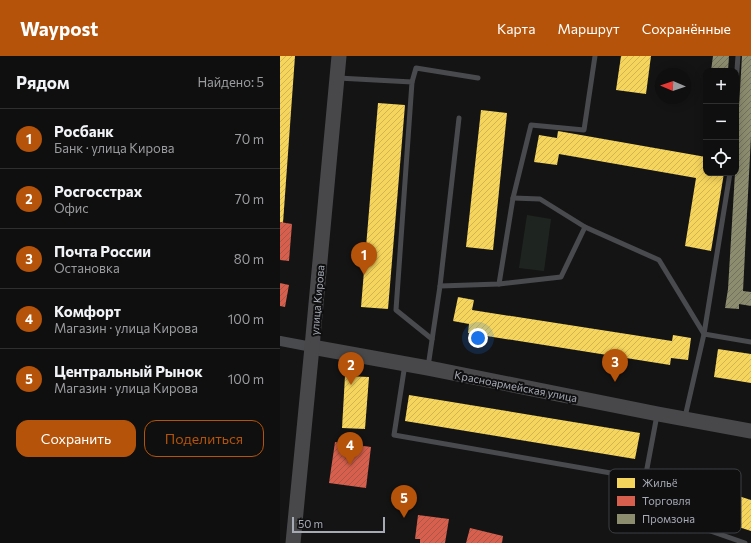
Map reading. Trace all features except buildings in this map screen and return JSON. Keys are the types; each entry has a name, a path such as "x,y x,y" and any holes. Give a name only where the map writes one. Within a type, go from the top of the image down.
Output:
{"main road":[{"name":"улица Кирова","path":"293,543 339,56"},
{"name":"Красноармейская улица","path":"312,347 751,431"}],"street":[{"name":"Красноармейская улица","path":"280,341 312,347"}],"lane":[{"path":"499,284 513,198 531,125 584,130 595,56"},
{"path":"737,68 738,56"},
{"path":"432,339 396,310 412,82 416,68 478,78"},
{"path":"337,78 412,82"},
{"path":"428,368 440,286 459,118"},
{"path":"684,419 704,334 730,176"},
{"path":"513,198 540,199 585,227 659,260 704,334 751,342"},
{"path":"440,286 499,284 561,277 585,227"},
{"path":"405,364 394,435 609,473"},
{"path":"647,469 658,414"},
{"path":"716,533 745,543"}],"shaded area":[{"path":"527,215 551,219 544,271 519,268"}],"place":[{"name":"Росбанк","path":"364,275"},
{"name":"Почта России","path":"615,382"},
{"name":"Росгосстрах","path":"351,385"},
{"name":"Комфорт","path":"350,465"},
{"name":"Центральный Рынок","path":"404,518"}]}
